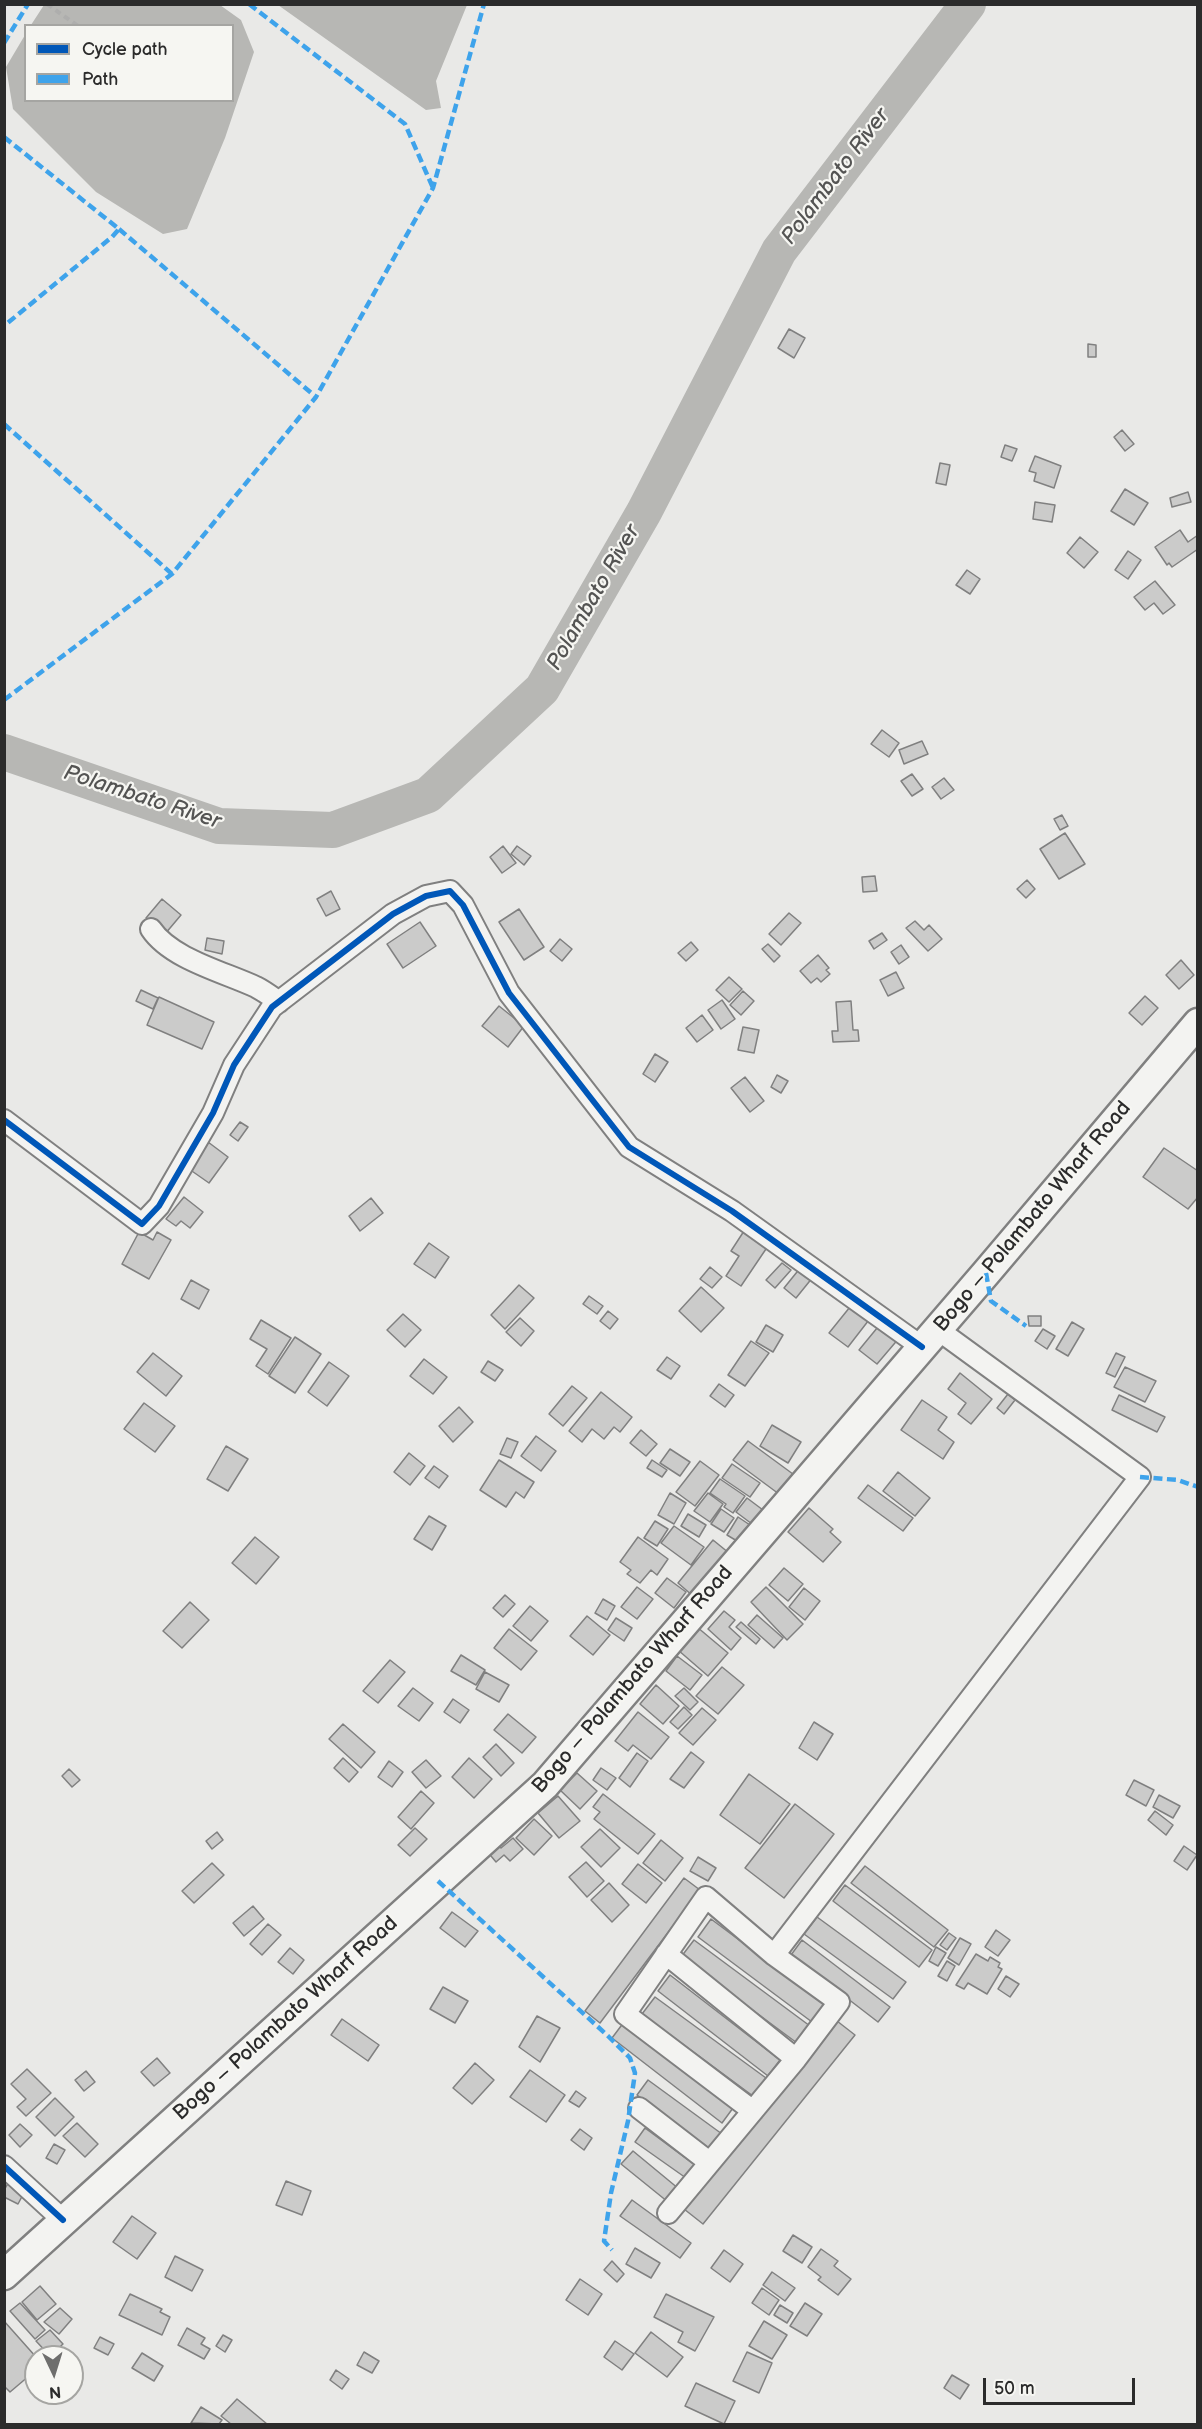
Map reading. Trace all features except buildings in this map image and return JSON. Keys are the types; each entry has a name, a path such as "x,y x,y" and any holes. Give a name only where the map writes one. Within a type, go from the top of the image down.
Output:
{"highway":[{"name":"Bogo – Polambato Wharf Road","path":"4,2275 545,1785 930,1338 1197,1023"}],"street":[{"path":"4,1120 142,1224 159,1206 213,1113 234,1065 272,1007 393,914 426,896 450,891 463,905 509,993 629,1147 930,1338 1140,1477 774,1955"},
{"path":"151,929 157,938 177,952 257,988 279,1002"},
{"path":"668,2213 709,2162 753,2111 796,2059 839,2002 774,1955 706,1897 626,2014 753,2111"},
{"path":"666,1954 796,2059"},
{"path":"639,2108 709,2162"},
{"path":"4,2166 63,2220"}],"path":[{"path":"47,4 75,24"}],"shaded area":[{"path":"44,5 220,5 241,20 254,52 225,138 187,229 163,234 96,192 13,109 6,67 24,37 24,102 234,102 234,24 32,24"},
{"path":"278,5 467,5 436,81 441,108 426,110"}],"waterway":[{"name":"Polambato River","path":"4,752 219,826 333,830 428,795 542,689 644,512 779,251 968,4"}],"marked path":[{"path":"4,43 28,4"},
{"path":"249,4 405,124 433,188"},
{"path":"4,700 172,574 316,397 433,188 484,4"},
{"path":"4,137 119,229 4,326"},
{"path":"119,229 316,397"},
{"path":"4,424 172,574"},
{"path":"986,1273 991,1301 1026,1326"},
{"path":"1140,1477 1178,1480 1198,1487"},
{"path":"438,1881 630,2058 635,2073 628,2121 611,2193 604,2241 612,2250"}],"cycle path":[{"path":"4,1120 142,1224 159,1206 213,1113 234,1065 272,1007 393,914 426,896 450,891 463,905 509,993 629,1147 732,1211 922,1347"},
{"path":"4,2166 63,2220"}]}
